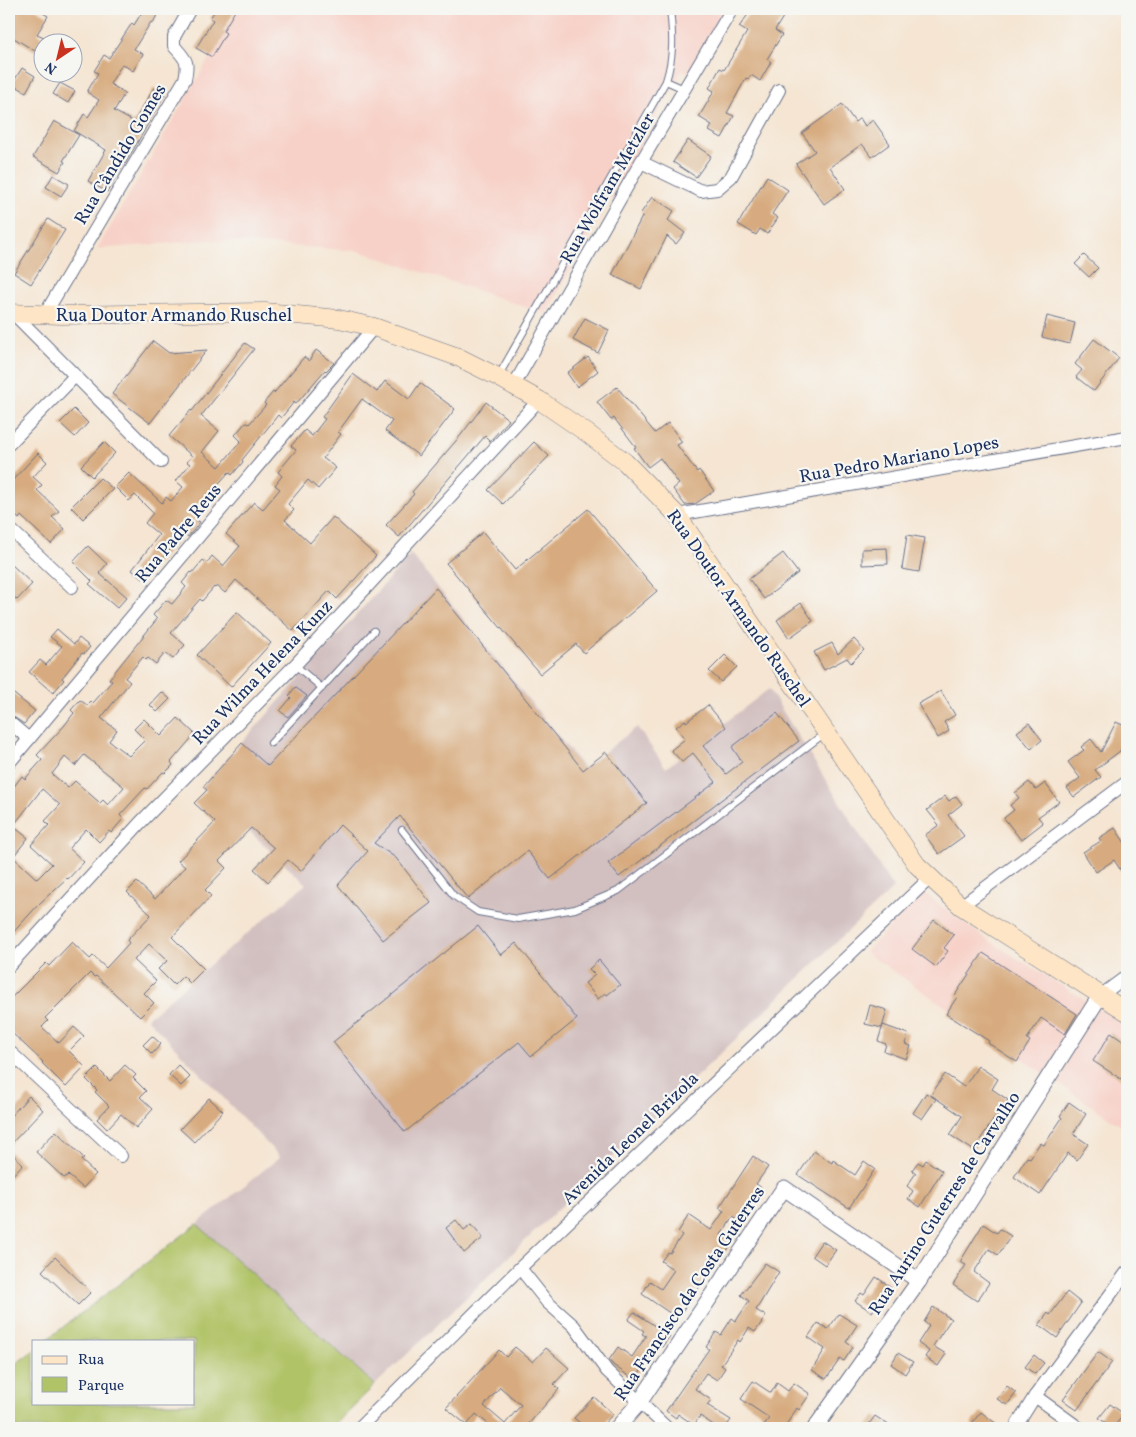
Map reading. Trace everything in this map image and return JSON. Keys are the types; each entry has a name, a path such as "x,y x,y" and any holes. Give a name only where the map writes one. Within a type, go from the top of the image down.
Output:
{"main road":[{"name":"Rua Doutor Armando Ruschel","path":"11,313 265,312 339,319 374,327 458,357 540,400 625,462 677,516 917,864 930,878 961,906 1127,1012"}],"street":[{"name":"Rua Cândido Gomes","path":"45,314 185,79 188,67 184,58 174,46 174,37 190,9"},
{"name":"Rua Wolfram Metzler","path":"514,385 641,162 732,9"},
{"path":"641,162 701,191 717,189 730,177 779,90"},
{"path":"11,313 161,462"},
{"name":"Rua Padre Reus","path":"9,763 374,327"},
{"path":"9,444 75,376"},
{"name":"Rua Wilma Helena Kunz","path":"9,966 140,823 295,665 540,400"},
{"name":"Rua Pedro Mariano Lopes","path":"677,516 1127,437"},
{"path":"9,528 72,587"},
{"path":"9,722 29,739"},
{"path":"961,906 1127,782"},
{"name":"Avenida Leonel Brizola","path":"359,1428 520,1268 930,878"},
{"path":"1100,996 1127,976"},
{"name":"Rua Aurino Guterres de Carvalho","path":"815,1428 919,1281 1100,996"},
{"path":"9,1051 121,1156"},
{"name":"Rua Francisco da Costa Guterres","path":"617,1428 639,1403 784,1188 919,1281"},
{"path":"520,1268 546,1302 574,1326 607,1372 667,1428"},
{"path":"1015,1428 1035,1396 1127,1272"},
{"path":"1035,1396 1079,1428"}],"lane":[{"path":"498,377 666,80 671,64 674,41 670,9"},
{"path":"666,80 684,88"},
{"path":"271,743 374,630"},
{"path":"295,665 322,688"},
{"path":"402,830 454,896 478,912 518,919 576,910 618,890 826,732"}],"shaded area":[{"path":"238,9 725,9 688,73 681,71 546,314 359,251 210,240 97,249"},
{"path":"411,554 584,768 637,727 666,768 769,689 893,888 375,1385 197,1224 280,1157 147,1018 306,884 202,787"},
{"path":"925,892 929,897 986,939 1127,1026 1127,1130 865,952"}],"green space":[{"path":"197,1224 375,1385 331,1428 9,1428 9,1369 32,1352 32,1404 195,1404 195,1340 46,1340"}],"building":[{"path":"16,9 36,9 48,16 38,32 32,32 32,49 9,35 9,20"},
{"path":"144,9 150,9 158,13 134,49 143,54 133,71 122,64 110,84 125,93 114,111 134,122 154,88 165,94 107,192 88,181 106,150 74,131 84,114 88,117 99,100 87,92 98,73 94,71 104,55 109,58 132,23 134,25"},
{"path":"216,9 236,9 223,31 226,33 212,57 196,48 213,20 210,18"},
{"path":"752,9 788,9 775,30 782,35 767,59 771,62 760,81 751,75 748,79 746,78 727,113 734,116 722,138 709,131 712,125 699,117 714,91 709,88 720,68 724,70 747,32 739,27"},
{"path":"22,68 32,74 32,81 26,92 12,84"},
{"path":"60,83 75,91 68,103 53,94"},
{"path":"842,104 855,122 860,118 865,126 873,120 890,144 872,157 862,144 830,167 845,189 824,204 796,164 815,151 802,133"},
{"path":"54,121 79,135 63,161 65,162 59,172 33,157"},
{"path":"688,140 711,156 696,177 673,162"},
{"path":"53,175 69,184 61,196 46,187"},
{"path":"767,176 788,190 772,214 778,218 767,234 760,229 756,235 738,224"},
{"path":"652,197 674,211 668,220 685,233 676,244 667,236 641,289 612,275 643,215 641,213"},
{"path":"48,219 65,230 31,284 14,273"},
{"path":"1084,255 1098,268 1089,277 1075,264"},
{"path":"1047,316 1075,323 1070,344 1042,337"},
{"path":"585,318 609,330 598,353 573,340"},
{"path":"1094,339 1119,358 1094,391 1076,377 1082,370 1075,364"},
{"path":"153,341 169,353 207,350 150,423 112,394"},
{"path":"245,343 254,349 201,416 219,431 202,452 219,467 241,441 235,435 246,422 249,424 266,405 264,403 304,357 309,361 316,350 334,363 325,370 296,404 294,402 281,418 278,415 232,475 229,472 213,490 218,494 196,520 200,522 188,537 184,533 143,579 132,570 159,535 145,523 153,513 135,495 129,501 115,487 129,473 162,503 166,497 171,501 183,487 176,481 190,464 187,462 192,456 169,436 192,411"},
{"path":"588,357 598,371 577,387 567,373"},
{"path":"353,374 377,392 385,381 409,399 420,383 455,409 419,456 385,431 392,421 362,399 338,432 341,434 323,458 336,468 318,489 308,480 288,504 294,510 285,520 310,543 333,517 376,556 337,599 329,591 293,631 236,580 225,593 217,586 214,587 202,601 200,599 171,633 185,645 173,659 165,653 156,664 143,657 125,678 130,682 101,718 117,730 109,741 129,756 145,740 134,729 144,719 161,736 178,718 195,734 171,762 173,765 165,773 163,772 147,789 145,788 120,815 123,819 111,833 109,831 99,842 86,829 69,848 84,862 68,879 39,904 9,937 9,793 22,776 25,779 42,760 37,755 64,726 74,713 71,710 80,700 87,705 91,701 93,703 112,681 109,679 157,619 153,615 166,600 172,604 186,587 182,583 191,572 203,560 207,563 212,556 223,566 240,546 226,534 254,502 263,509 280,489 275,485 282,476 278,472 296,450 291,446 305,430 312,436 325,419 322,417","holes":["84,755 124,787 108,805 103,800 100,803 75,781 68,788 52,774 65,757 75,766","42,789 60,805 45,821 49,825 31,845 52,864 37,879 13,857 28,838 13,826"]},
{"path":"617,387 655,433 668,423 682,442 677,445 714,491 695,504 685,505 673,489 679,484 660,458 648,467 634,448 636,447 614,418 611,420 597,402"},
{"path":"486,402 509,420 490,441 485,436 399,537 386,525 414,494 412,492 461,435"},
{"path":"74,409 88,423 75,437 60,423"},
{"path":"104,442 115,453 92,477 81,466"},
{"path":"534,442 549,456 503,504 488,490"},
{"path":"38,453 47,462 33,477 42,485 37,490 59,511 52,517 65,529 51,544 21,516 19,519 9,509 9,484"},
{"path":"100,478 113,489 83,519 71,507"},
{"path":"588,509 657,591 584,653 576,644 540,674 446,563 483,532 515,570"},
{"path":"907,535 925,538 919,572 902,569"},
{"path":"88,546 107,564 99,573 127,597 117,608 89,584 92,581 73,562"},
{"path":"887,548 888,564 862,565 862,549"},
{"path":"783,553 798,573 764,599 749,579"},
{"path":"9,562 32,584 17,600 9,592"},
{"path":"436,588 583,770 606,752 647,803 550,879 527,851 468,899 400,816 374,843 396,858 431,903 383,940 338,885 368,851 340,825 301,871 288,860 268,882 254,869 274,848 251,828 219,861 226,868 205,890 211,896 172,937 204,969 190,983 183,976 174,985 158,969 167,961 149,944 134,960 156,981 144,993 154,1003 140,1017 96,976 94,977 90,973 45,1018 48,1021 42,1027 59,1043 74,1027 84,1036 69,1051 85,1067 66,1087 9,1030 9,1000 46,963 49,966 72,942 90,959 93,956 106,968 129,943 127,940 151,915 127,892 137,882 155,899 185,867 178,861 215,822 194,803 207,790 203,787 242,743 268,766"},
{"path":"801,603 813,621 789,638 777,620"},
{"path":"237,612 271,643 231,687 197,655"},
{"path":"57,629 74,644 79,638 90,647 84,654 82,653 62,678 64,680 53,693 29,672 40,660 46,665 62,646 50,637"},
{"path":"854,639 864,650 851,663 847,658 824,670 814,652 832,643 838,654"},
{"path":"725,655 737,667 721,682 709,671"},
{"path":"295,687 307,696 288,717 280,711 291,698 289,696"},
{"path":"9,690 35,711 24,724 9,714"},
{"path":"941,691 955,715 944,722 949,731 938,738 918,704"},
{"path":"162,692 170,699 157,712 150,705"},
{"path":"708,705 726,727 703,746 726,774 742,762 732,747 777,713 799,741 619,877 608,863 716,782 693,753 682,762 671,750 685,739 676,727 685,720 686,722"},
{"path":"1116,722 1127,727 1127,736 1120,751 1095,770 1101,777 1074,797 1067,788 1080,778 1068,762 1084,750 1081,747 1091,739 1101,752"},
{"path":"1029,723 1042,740 1031,749 1017,732"},
{"path":"1029,782 1036,790 1045,783 1059,802 1038,817 1043,823 1021,840 1004,818 1014,810 1010,805 1019,798 1015,793"},
{"path":"945,796 949,801 956,796 962,804 948,815 964,836 939,854 925,835 939,825 927,810"},
{"path":"1115,828 1127,846 1127,880 1114,860 1096,872 1083,852 1101,841 1099,838"},
{"path":"934,920 954,935 944,948 948,951 936,967 912,949"},
{"path":"478,926 501,955 516,943 577,1019 531,1056 519,1042 405,1132 333,1042"},
{"path":"983,953 1077,1014 1065,1034 1041,1018 1027,1039 1030,1041 1017,1062 988,1043 989,1041 946,1014 957,997 955,995"},
{"path":"599,960 620,985 598,999 585,983 595,975 589,969"},
{"path":"870,1005 887,1010 882,1028 865,1024"},
{"path":"883,1025 908,1034 905,1044 911,1046 906,1059 884,1051 886,1044 878,1041"},
{"path":"1111,1033 1127,1044 1127,1070 1121,1079 1093,1061"},
{"path":"152,1036 161,1044 152,1054 143,1045"},
{"path":"125,1065 136,1075 133,1078 146,1091 140,1097 153,1109 136,1128 121,1114 107,1129 97,1119 109,1106 95,1092 97,1090 86,1079 97,1068 110,1081"},
{"path":"178,1065 190,1077 181,1086 169,1075"},
{"path":"978,1066 998,1079 992,1089 1008,1100 973,1150 950,1135 962,1116 931,1095 945,1074 964,1087"},
{"path":"926,1093 936,1099 922,1119 913,1113"},
{"path":"29,1096 43,1110 9,1146 9,1118"},
{"path":"209,1098 223,1111 194,1142 180,1129"},
{"path":"1069,1102 1086,1114 1073,1134 1088,1144 1077,1160 1068,1153 1040,1195 1014,1177 1027,1157 1030,1158 1040,1143 1044,1145 1062,1118 1060,1116"},
{"path":"56,1131 84,1158 81,1160 96,1174 83,1188 68,1175 64,1178 36,1152"},
{"path":"9,1151 23,1164 9,1179"},
{"path":"814,1151 832,1163 833,1160 855,1175 864,1161 875,1169 849,1208 798,1175"},
{"path":"753,1156 768,1167 756,1184 762,1188 740,1221 733,1217 721,1235 732,1243 726,1252 723,1250 706,1278 677,1318 642,1294 650,1281 661,1289 674,1270 661,1261 668,1252 670,1253 682,1235 678,1232 689,1215 711,1230 724,1211 719,1208"},
{"path":"926,1160 942,1171 920,1207 908,1199 913,1191 907,1186 916,1173 912,1170 918,1162 923,1165"},
{"path":"456,1220 464,1230 472,1224 483,1238 464,1253 446,1228"},
{"path":"983,1224 997,1233 1000,1229 1011,1236 998,1255 989,1249 974,1272 989,1283 977,1301 953,1285 966,1265 960,1262"},
{"path":"822,1241 836,1250 825,1265 812,1256"},
{"path":"55,1257 91,1292 78,1305 42,1271"},
{"path":"765,1263 779,1272 756,1310 766,1316 755,1332 749,1328 740,1342 738,1340 721,1365 725,1368 717,1380 706,1373 695,1389 711,1400 707,1405 731,1420 725,1428 718,1428 700,1416 694,1425 678,1414 676,1418 666,1411 709,1349 706,1347 716,1332 721,1335 732,1318 736,1321 749,1301 741,1295"},
{"path":"876,1277 891,1287 872,1312 855,1301 861,1293 864,1295"},
{"path":"1067,1292 1081,1303 1057,1338 1039,1325 1048,1313 1050,1315"},
{"path":"933,1307 951,1319 933,1346 946,1354 938,1366 925,1357 929,1351 918,1343 929,1326 924,1322"},
{"path":"634,1312 670,1336 662,1347 659,1346 634,1380 609,1360 618,1347 632,1357 646,1336 642,1334 644,1331 628,1320"},
{"path":"839,1314 857,1325 846,1342 853,1347 844,1361 840,1359 826,1379 812,1370 825,1349 808,1337 818,1323 828,1329"},
{"path":"515,1347 533,1362 546,1348 569,1368 554,1384 559,1389 525,1428 493,1428 476,1414 467,1425 446,1408 499,1350 506,1357","holes":["500,1387 521,1405 505,1424 484,1406"]},
{"path":"1098,1352 1112,1362 1077,1410 1063,1400"},
{"path":"898,1353 913,1362 905,1374 891,1364"},
{"path":"1034,1355 1044,1363 1035,1374 1025,1367"},
{"path":"753,1381 771,1393 777,1383 788,1391 794,1383 810,1394 799,1410 797,1408 784,1428 762,1428 769,1418 741,1399"},
{"path":"1007,1386 1016,1393 1007,1405 997,1399"},
{"path":"594,1397 613,1414 600,1428 586,1428 574,1418"},
{"path":"1110,1404 1124,1414 1113,1428 1099,1418"},
{"path":"981,1412 1002,1428 977,1428 971,1424"},
{"path":"875,1416 893,1428 866,1428"}]}
